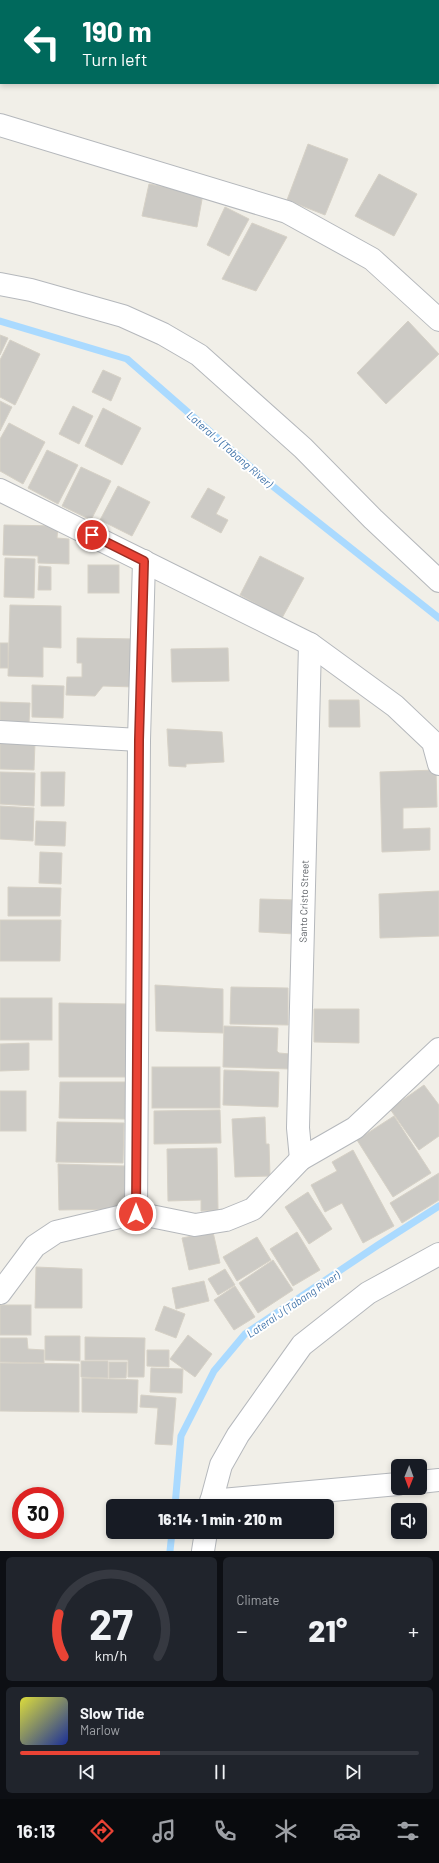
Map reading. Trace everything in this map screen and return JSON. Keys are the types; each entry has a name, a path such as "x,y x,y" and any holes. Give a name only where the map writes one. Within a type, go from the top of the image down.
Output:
{"street":[{"path":"0,125 287,212 372,259 439,320"},
{"path":"0,284 31,290 123,316 163,334 199,354 303,448 378,524 439,581"},
{"path":"0,490 310,644 395,706 433,742 439,764"},
{"path":"136,1214 139,740 144,561"},
{"name":"Santo Cristo Street","path":"301,1159 298,1128 310,644"},
{"path":"0,732 139,740"},
{"path":"0,1293 35,1246 56,1232 136,1214 195,1225 226,1220 253,1209 301,1159 355,1128 439,1049"},
{"path":"211,1499 221,1465 238,1435 302,1345 368,1293 439,1254"},
{"path":"427,1481 439,1480"},
{"path":"257,1499 391,1485"},
{"path":"203,1551 205,1539"}],"building":[{"path":"308,144 348,159 325,215 287,200"},
{"path":"379,174 417,194 394,236 355,216"},
{"path":"149,184 203,194 197,227 142,216"},
{"path":"225,207 249,219 229,256 207,245"},
{"path":"252,223 287,237 256,291 222,279"},
{"path":"408,321 439,354 386,404 357,373"},
{"path":"0,335 8,338 0,355"},
{"path":"10,340 40,354 15,405 0,397 0,360"},
{"path":"103,370 121,378 111,401 92,392"},
{"path":"0,401 12,407 0,431"},
{"path":"73,406 93,416 79,444 59,434"},
{"path":"103,408 141,428 122,465 85,446"},
{"path":"9,423 45,442 23,484 0,471 0,439"},
{"path":"47,450 78,465 58,504 28,488"},
{"path":"81,467 111,481 91,520 62,506"},
{"path":"118,486 150,502 132,536 100,520"},
{"path":"208,488 225,497 216,514 228,520 221,533 191,517"},
{"path":"4,525 58,526 57,538 69,539 69,564 38,563 38,556 3,555"},
{"path":"260,556 304,578 282,618 240,595"},
{"path":"5,558 35,559 34,598 4,597"},
{"path":"88,565 119,565 119,593 88,593"},
{"path":"39,566 51,567 51,590 38,590"},
{"path":"10,605 61,606 61,648 43,647 43,677 8,676"},
{"path":"77,638 136,639 135,687 103,686 95,696 66,695 67,677 82,677 82,663 77,663"},
{"path":"0,643 8,643 8,668 0,668"},
{"path":"228,648 229,681 172,682 171,649"},
{"path":"32,685 64,686 63,718 32,717"},
{"path":"329,700 359,700 360,727 329,727"},
{"path":"0,702 30,703 29,723 0,722"},
{"path":"167,729 222,732 224,762 186,764 186,767 169,766"},
{"path":"0,742 35,743 34,770 0,769"},
{"path":"436,770 437,807 403,808 403,829 430,828 430,850 382,852 380,772"},
{"path":"0,772 35,773 34,806 0,804"},
{"path":"41,772 65,772 64,806 41,806"},
{"path":"0,806 34,808 33,841 0,839"},
{"path":"36,821 66,822 65,846 35,845"},
{"path":"40,852 62,853 61,884 39,883"},
{"path":"8,887 61,888 60,916 8,916"},
{"path":"439,891 439,936 380,938 379,894"},
{"path":"260,899 296,900 295,934 259,932"},
{"path":"0,920 61,920 60,961 0,961"},
{"path":"155,985 223,989 223,1033 156,1031"},
{"path":"231,987 288,988 288,1025 230,1024"},
{"path":"0,998 52,998 52,1040 0,1040"},
{"path":"59,1003 128,1004 128,1077 59,1077"},
{"path":"314,1009 359,1009 359,1043 314,1042"},
{"path":"224,1026 278,1028 277,1051 279,1053 290,1054 290,1069 223,1067"},
{"path":"29,1043 29,1070 0,1071 0,1044"},
{"path":"152,1067 220,1067 220,1108 152,1108"},
{"path":"224,1070 279,1072 278,1107 223,1105"},
{"path":"60,1082 126,1082 125,1119 59,1118"},
{"path":"424,1085 439,1105 439,1136 419,1150 390,1109"},
{"path":"0,1091 26,1091 26,1131 0,1131"},
{"path":"220,1110 221,1143 154,1144 154,1111"},
{"path":"394,1116 431,1173 393,1197 357,1140"},
{"path":"265,1117 266,1144 269,1144 270,1176 235,1177 232,1119"},
{"path":"57,1122 124,1123 123,1163 56,1162"},
{"path":"217,1148 218,1210 201,1211 201,1200 168,1201 167,1149"},
{"path":"353,1150 394,1226 363,1243 342,1203 325,1212 311,1185 337,1171 332,1162"},
{"path":"58,1164 126,1166 125,1201 121,1209 59,1210"},
{"path":"439,1173 439,1200 402,1223 390,1203"},
{"path":"308,1192 332,1229 309,1244 285,1207"},
{"path":"213,1232 220,1263 189,1270 182,1238"},
{"path":"297,1232 320,1270 293,1286 270,1249"},
{"path":"257,1237 271,1260 237,1281 223,1257"},
{"path":"273,1260 293,1290 258,1313 239,1283"},
{"path":"36,1267 82,1269 82,1308 35,1308"},
{"path":"225,1269 235,1285 218,1295 208,1279"},
{"path":"204,1281 209,1301 176,1309 172,1288"},
{"path":"235,1286 255,1317 234,1330 214,1300"},
{"path":"0,1305 31,1305 31,1335 0,1335"},
{"path":"164,1306 185,1314 176,1338 155,1330"},
{"path":"188,1335 212,1354 195,1377 170,1359"},
{"path":"45,1336 80,1336 80,1361 45,1360"},
{"path":"85,1337 145,1338 144,1377 128,1377 128,1360 85,1360"},
{"path":"0,1338 27,1338 28,1349 44,1350 44,1363 0,1362"},
{"path":"147,1350 169,1350 169,1367 147,1366"},
{"path":"81,1361 108,1361 108,1378 81,1377"},
{"path":"109,1362 127,1362 126,1378 109,1378"},
{"path":"0,1363 79,1364 79,1412 0,1411"},
{"path":"151,1368 183,1369 182,1393 150,1392"},
{"path":"82,1378 138,1380 137,1413 82,1412"},
{"path":"141,1395 176,1398 172,1445 155,1444 158,1408 140,1407"}],"waterway":[{"name":"Lateral J (Tabang River)","path":"0,321 127,359 270,484 439,618"},
{"name":"Lateral J (Tabang River)","path":"176,1499 181,1436 214,1371 245,1334 439,1206"},
{"name":"Lateral J (Tabang River)","path":"170,1551 171,1539"}],"route":[{"path":"92,535 144,561 139,740 136,1214"}]}
